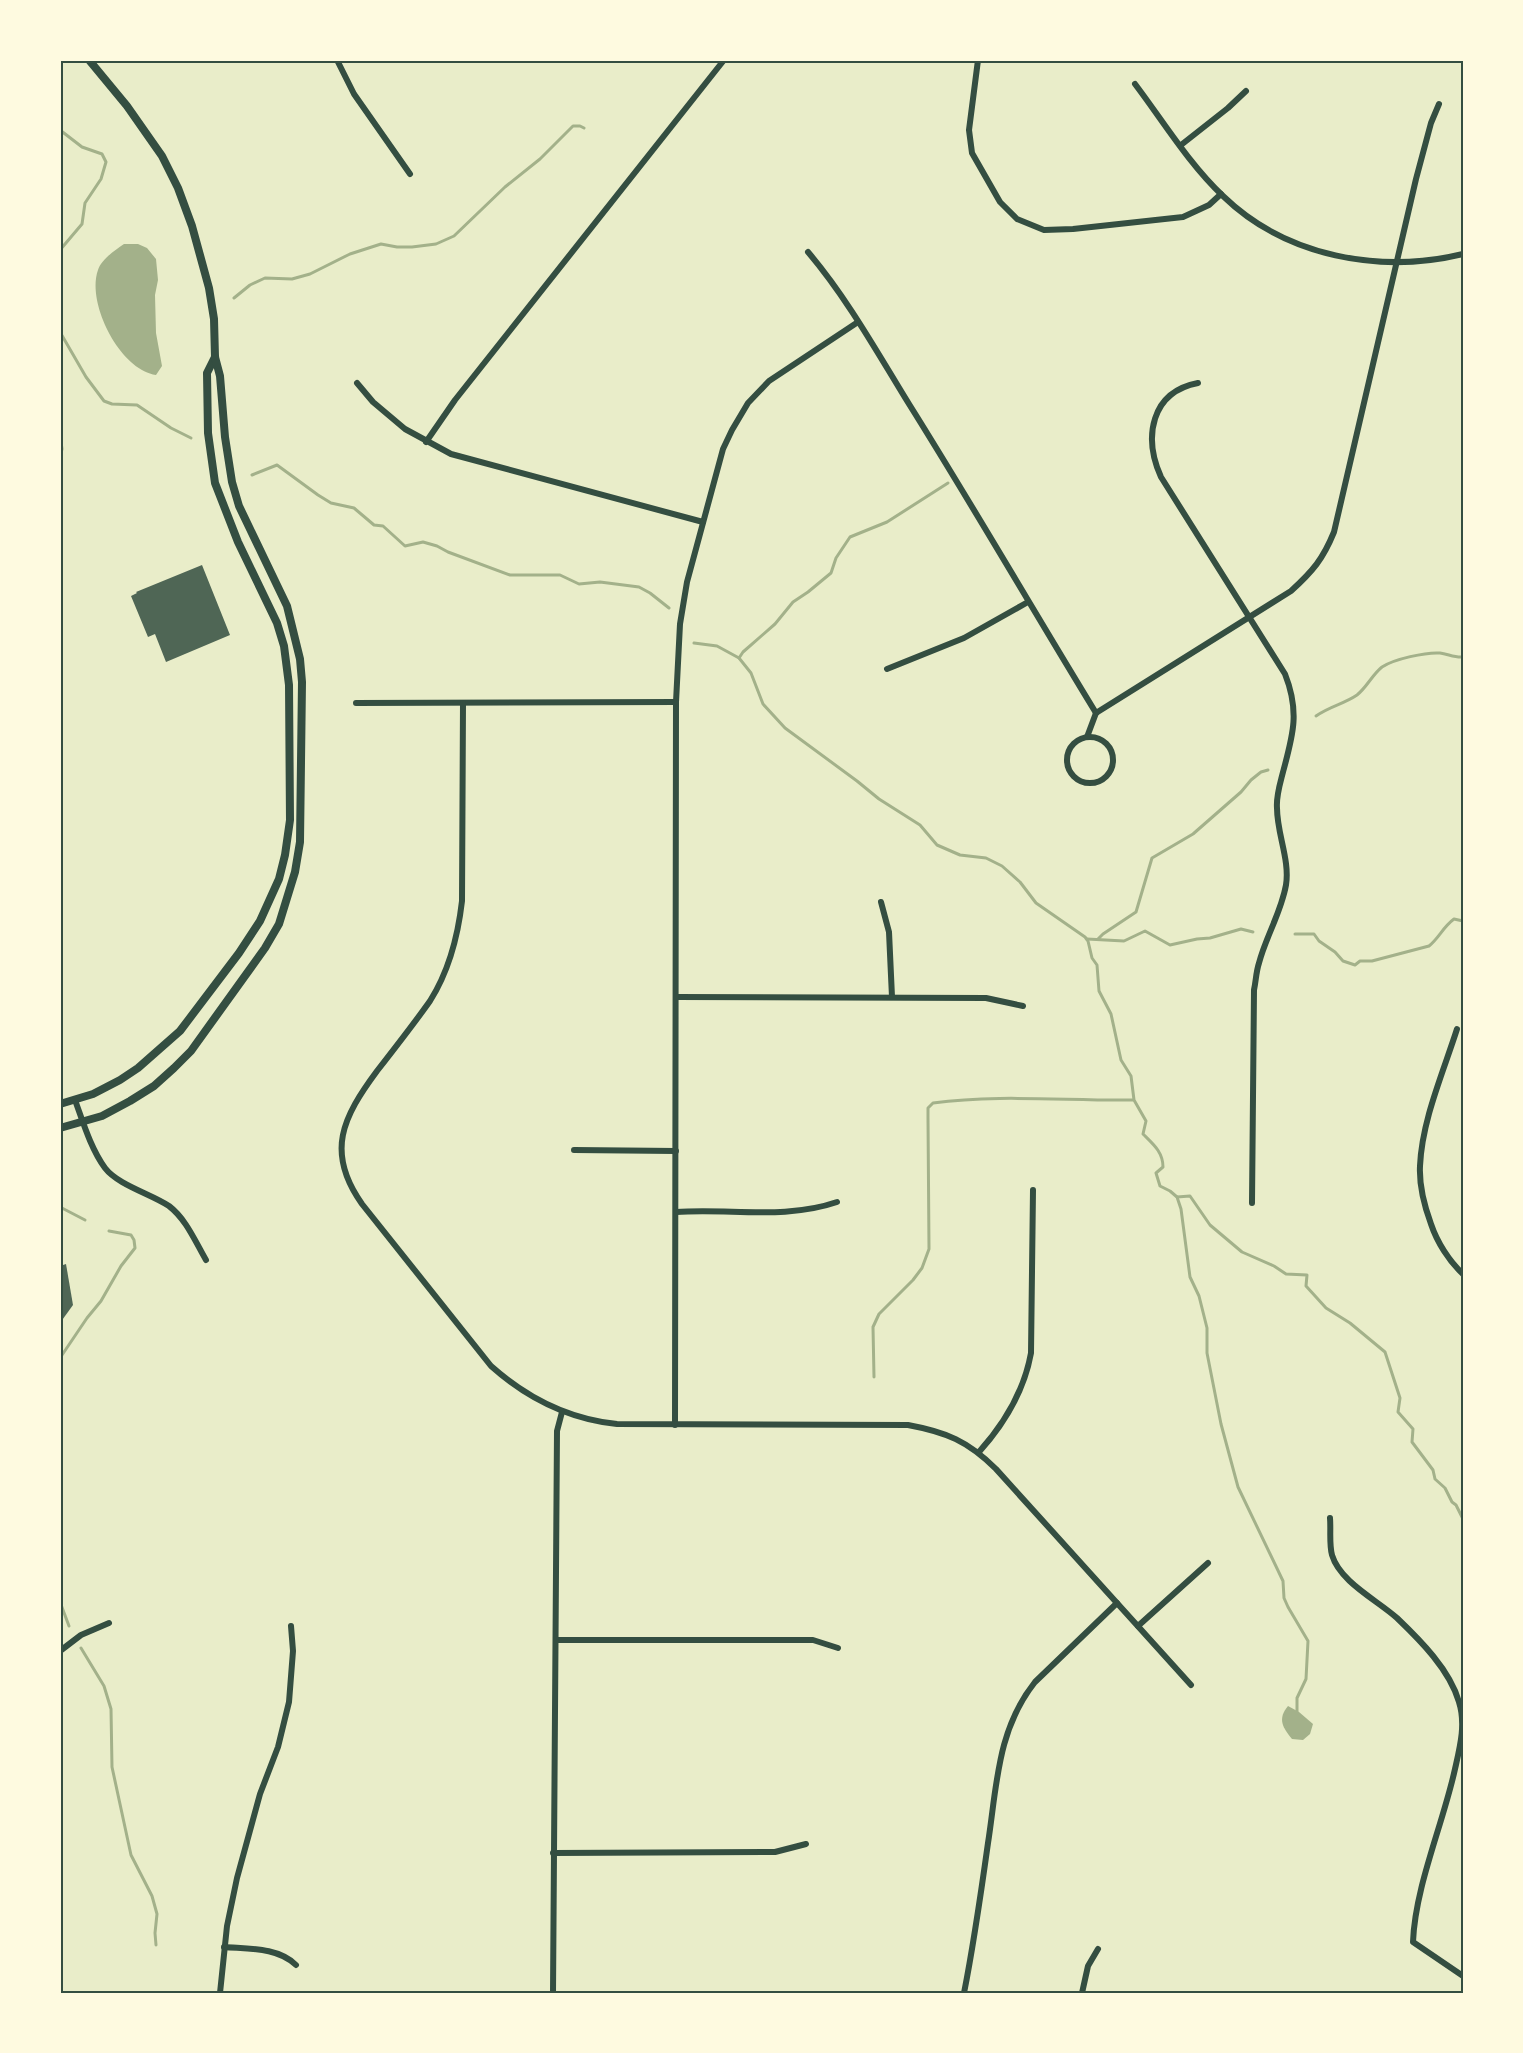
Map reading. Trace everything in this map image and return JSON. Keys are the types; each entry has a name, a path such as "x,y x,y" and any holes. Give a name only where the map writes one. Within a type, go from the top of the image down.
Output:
{"street":[{"path":"60,1128 102,1116 154,1086 191,1051 265,948 279,924 295,872 300,831 302,682 300,659 287,606 239,506 232,482 225,437 220,376 215,357 214,319 201,254 178,188 162,156 142,127 88,60"},
{"path":"337,60 354,94 410,174"},
{"path":"426,442 455,400 724,60"},
{"path":"978,60 969,130 972,153 1000,202 1017,219 1044,230 1183,217 1209,205 1221,194"},
{"path":"1134,84 1221,194 1278,236 1339,257 1375,262 1445,258 1463,254"},
{"path":"1180,145 1246,91"},
{"path":"1087,737 1096,713 1291,591 1314,570 1334,532 1419,168 1431,123 1439,104"},
{"path":"808,252 827,274 858,322 973,507 1096,713"},
{"path":"675,1425 676,702 677,650 682,607 723,449 748,404 769,381 782,371 858,322"},
{"path":"60,1104 111,1085 138,1068 180,1031 239,953 260,921 279,879 285,855 290,820 289,696 284,646 277,623 238,542 215,483 208,433 207,373 215,357"},
{"path":"357,383 390,417 426,442 466,459 703,522"},
{"path":"1198,383 1183,386 1174,391 1160,408 1154,424 1152,442 1155,464 1285,674 1292,691 1295,714 1294,728 1276,806 1287,881 1281,906 1259,962 1254,990 1252,1203"},
{"path":"887,669 964,638 1028,602"},
{"path":"356,703 676,702"},
{"path":"463,703 462,901 458,930 444,973 430,1000 354,1103 344,1129 341,1152 343,1164 349,1185 362,1204 490,1366 515,1387 562,1412 602,1423 908,1425 948,1435 979,1452 1191,1685"},
{"path":"1087,737 1094,737 1106,744 1113,760 1109,772 1093,783 1076,778 1067,762 1070,747 1079,739 1087,737"},
{"path":"881,902 889,932 891,997"},
{"path":"676,997 986,998 1023,1006"},
{"path":"1457,1029 1430,1116 1423,1146 1420,1175 1424,1206 1432,1230 1444,1251 1463,1274"},
{"path":"75,1100 82,1122 106,1169 113,1176 168,1206 178,1214 206,1260"},
{"path":"574,1150 676,1151"},
{"path":"979,1452 1015,1402 1028,1367 1034,1190"},
{"path":"676,1212 799,1211 837,1202"},
{"path":"553,1993 557,1431 562,1412"},
{"path":"1330,1518 1332,1555 1339,1569 1364,1593 1396,1617 1427,1650 1450,1681 1460,1704 1462,1724 1459,1752 1417,1905 1413,1942 1463,1976"},
{"path":"1138,1626 1208,1563"},
{"path":"964,1993 1001,1757 1009,1724 1035,1682 1117,1603"},
{"path":"60,1652 81,1635 109,1623"},
{"path":"220,1993 231,1902 241,1860 260,1794 278,1747 290,1702 294,1651 291,1626"},
{"path":"556,1640 813,1640 838,1648"},
{"path":"553,1854 775,1852 806,1844"},
{"path":"225,1947 273,1952 296,1965"},
{"path":"1082,1993 1088,1966 1098,1949"}],"shaded area":[{"path":"124,244 138,244 147,248 156,259 158,280 155,295 156,333 162,366 156,375 130,361 119,348 109,333 97,300 98,270 109,256"},
{"path":"1288,1706 1313,1724 1310,1734 1303,1740 1292,1739 1284,1727 1282,1719"}],"building":[{"path":"202,565 230,635 166,662 155,634 148,637 131,596"},
{"path":"66,1264 73,1305 60,1323 60,1266"}],"waterway":[{"path":"234,298 250,285 265,278 292,279 310,274 350,254 381,244 412,247 436,244 454,236 505,187 540,159 573,126 584,128"},
{"path":"60,130 82,147 102,154 106,162 101,179 85,203 82,224 60,250"},
{"path":"60,332 86,377 104,401 112,404 137,405 171,428 191,438"},
{"path":"60,435 62,449 60,456"},
{"path":"252,475 277,465 331,503 354,508 374,525 383,526 405,546 423,542 510,575 560,575 579,584 600,582 639,587 669,608"},
{"path":"739,658 775,624 793,602 831,573 836,558 850,537 887,522 948,483"},
{"path":"694,643 717,646 739,658 751,673 763,704 785,728 879,799 920,825 937,845 960,855 986,858 1002,866 1020,882 1036,903 1088,941 1092,958 1097,965 1099,991 1111,1014 1121,1060 1131,1076 1134,1100 1146,1121 1143,1134 1157,1149 1163,1162 1163,1167 1156,1173 1160,1186 1177,1197 1181,1209 1190,1277 1199,1296 1207,1328 1207,1353 1221,1424 1238,1487 1283,1581 1284,1598 1288,1607 1308,1641 1306,1679 1297,1698 1297,1713"},
{"path":"1316,716 1357,695 1378,670 1394,661 1434,653 1463,657"},
{"path":"1098,939 1136,912 1152,858 1193,834 1241,792 1251,780 1261,772 1268,770"},
{"path":"1295,934 1314,934 1343,961 1355,965 1360,961 1372,961 1429,946 1454,919 1463,921"},
{"path":"1087,939 1124,941 1145,931 1170,945 1210,938 1241,929 1253,932"},
{"path":"874,1377 873,1327 879,1314 922,1268 929,1249 928,1108 933,1103 983,1099 1133,1100"},
{"path":"1177,1197 1190,1196 1210,1225 1242,1252 1286,1274 1307,1275 1306,1286 1326,1308 1350,1323 1385,1352 1400,1398 1398,1412 1413,1429 1412,1442 1433,1470 1435,1479 1445,1488 1463,1519"},
{"path":"60,1207 85,1220"},
{"path":"60,1358 135,1248 131,1235 109,1231"},
{"path":"60,1602 69,1626"},
{"path":"81,1648 104,1686 111,1709 112,1767 131,1855 152,1896 157,1914 156,1945"}]}
